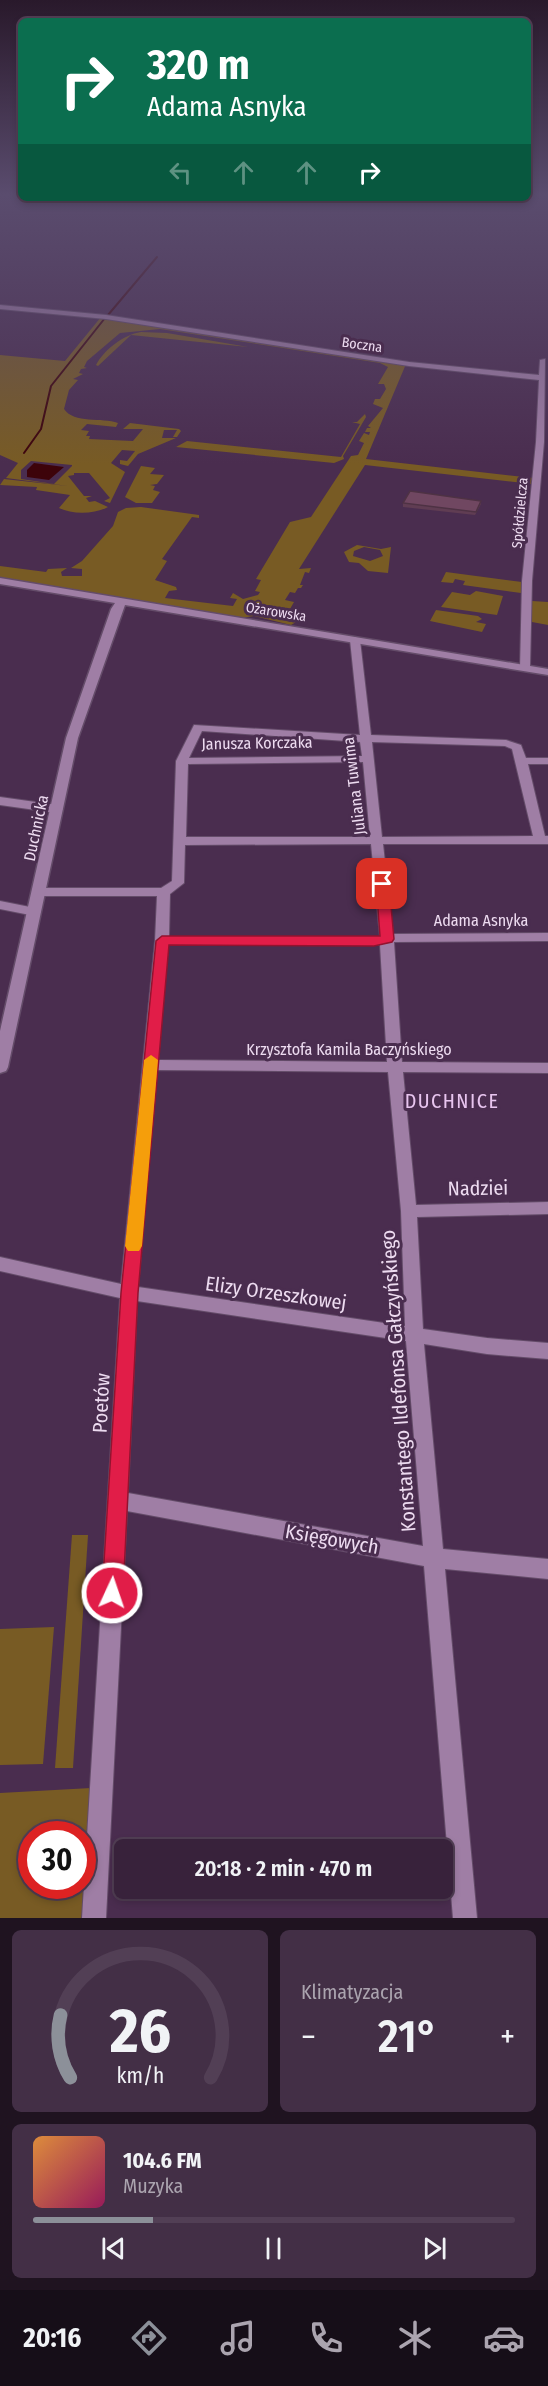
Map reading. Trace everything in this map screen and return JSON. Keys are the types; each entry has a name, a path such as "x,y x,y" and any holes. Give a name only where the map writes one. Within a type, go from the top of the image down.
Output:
{"street":[{"name":"Boczna","path":"0,307 105,317 409,364 543,378"},
{"name":"Spółdzielcza","path":"525,668 527,581 543,360"},
{"name":"Ożarowska","path":"0,581 548,672"},
{"name":"Duchnicka","path":"0,1067 2,1048 79,715 116,609 122,601"},
{"name":"Juliana Tuwima","path":"180,841 379,840 364,737 355,640"},
{"name":"Janusza Korczaka","path":"164,892 178,883 182,761 198,727 364,737"},
{"path":"364,737 506,743 521,756 548,761"},
{"path":"379,840 544,840 521,756"},
{"name":"Janusza Korczaka","path":"182,761 368,759"},
{"path":"0,801 57,809"},
{"name":"Konstantego Ildefonsa Gałczyńskiego","path":"379,840 395,1067 409,1210 414,1334 465,1918"},
{"path":"38,892 164,892"},
{"name":"Poetów","path":"94,1918 129,1293 162,941 164,892"},
{"path":"0,905 34,912"},
{"name":"Adama Asnyka","path":"162,941 374,942 387,939 548,937"},
{"name":"Krzysztofa Kamila Baczyńskiego","path":"150,1065 548,1068"},
{"name":"Nadziei","path":"409,1210 548,1208"},
{"name":"Elizy Orzeszkowej","path":"0,1264 129,1293 487,1346 548,1351"},
{"name":"Księgowych","path":"118,1500 434,1558 548,1569"}],"shaded area":[{"path":"101,317 406,364 366,459 533,478 533,484 365,465 299,569 311,568 309,573 305,572 301,588 298,588 295,593 290,592 285,600 294,602 290,609 279,608 274,618 296,622 291,625 254,616 241,618 0,579 0,566 46,572 48,569 67,568 61,572 62,576 82,576 82,569 71,568 82,561 113,526 118,512 126,508 141,507 199,515 199,518 192,517 162,559 167,561 155,580 176,587 177,590 169,591 165,598 233,606 237,599 230,598 233,593 243,599 258,595 260,592 255,591 261,580 256,579 290,522 311,517 351,456 358,455 364,443 359,441 364,433 369,435 370,432 365,432 367,428 371,428 368,426 383,408 373,404 375,399 380,399 386,389 384,384 378,384 388,367 380,363 160,329 120,333 87,361 84,367 87,368 81,369 79,373 83,374 73,379 78,380 69,390 64,409 74,417 118,423 116,427 87,424 81,430 89,431 86,436 90,436 89,439 133,441 143,429 123,429 130,423 179,429 181,431 177,437 173,437 177,430 164,430 162,438 176,438 138,454 128,466 120,464 120,460 127,461 135,451 122,450 111,463 125,472 110,503 104,501 110,498 89,473 74,473 68,476 84,496 92,496 86,498 89,502 95,501 108,507 84,513 59,508 70,495 36,490 37,487 0,485 4,479 68,486 6,478 18,463 0,455 0,355 65,361","holes":["31,461 72,465 54,484 21,479 21,470"]},
{"path":"141,332 167,333 248,347 131,335"},
{"path":"131,335 98,366 96,365 104,354 115,344"},
{"path":"365,414 366,417 343,456 344,459 334,463 176,447 187,441 341,457 360,424 352,422 357,422"},
{"path":"34,463 64,467 49,480 27,477 27,470"},
{"path":"141,466 155,468 150,474 164,475 157,484 150,485 155,486 153,490 160,492 152,503 136,503 125,497"},
{"path":"357,545 381,549 391,547 388,573 368,571 359,563 349,562 344,552","holes":["364,547 380,550 383,556 370,561 353,556 354,551"]},
{"path":"446,572 522,582 521,593 463,585 465,581 455,579 453,583 441,582"},
{"path":"476,591 503,596 497,615 441,607 452,592 470,595"},
{"path":"532,601 548,602 548,625 532,622"},
{"path":"436,610 478,616 482,619 476,622 486,624 482,632 430,621"},
{"path":"72,1535 88,1535 73,1768 55,1768"},
{"path":"54,1627 43,1764 0,1765 0,1629"},
{"path":"91,1788 90,1821 18,1821 18,1899 88,1899 88,1918 0,1918 0,1793"}],"building":[{"path":"410,491 481,501 476,512 403,503"}],"waterway":[{"path":"108,315 133,286"},
{"path":"24,453 41,429 51,386 105,318"}],"slow traffic":[{"path":"134,1246 151,1060"}],"district":[{"name":"DUCHNICE","path":"452,1101"}],"route":[{"path":"112,1593 129,1293 162,941 374,942 387,939 382,884"}]}
